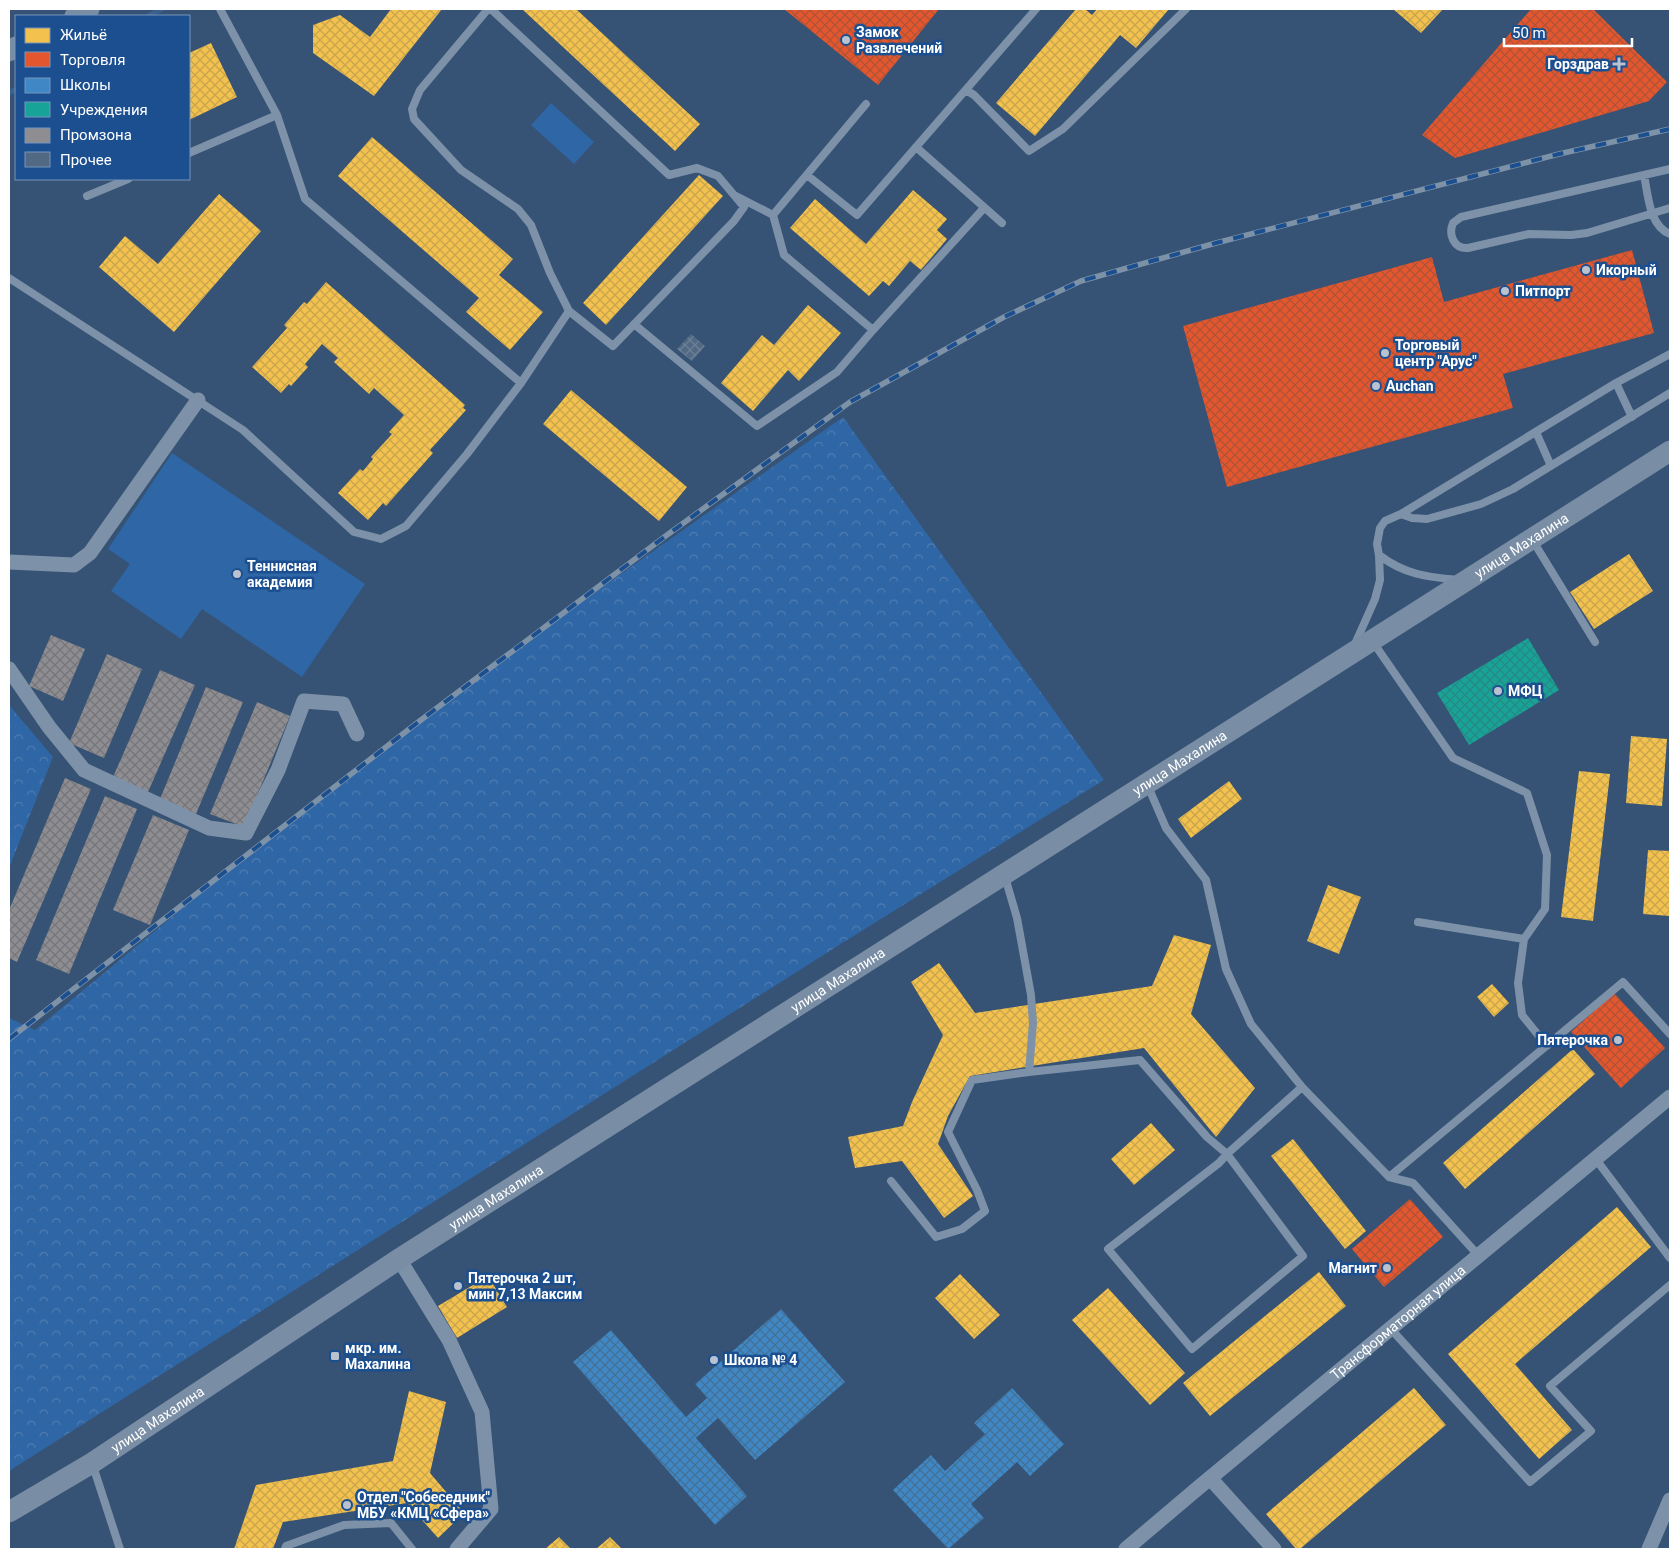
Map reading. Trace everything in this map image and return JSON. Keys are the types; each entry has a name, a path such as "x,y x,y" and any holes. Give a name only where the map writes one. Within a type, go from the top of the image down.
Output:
{"street":[{"path":"77,15 89,9"},
{"path":"9,562 74,565 90,553 198,400"},
{"name":"улица Махалина","path":"9,1512 92,1463 398,1259 1670,451"},
{"path":"9,669 49,726 84,770 209,828 246,832 278,770 304,701 344,704 357,734"},
{"name":"Трансформаторная улица","path":"1126,1549 1670,1096"},
{"path":"398,1259 449,1340 482,1412 491,1509 457,1549"},
{"path":"1210,1478 1274,1549"},
{"path":"1649,1549 1670,1500"}],"lane":[{"path":"220,9 277,115 305,199 521,383"},
{"path":"489,9 669,175 698,168 718,176 744,208 734,221 613,346 569,311 550,273 531,226 518,209 462,170 414,119 412,109 420,90 489,9"},
{"path":"966,90 974,94 1029,151 1063,129 1186,9"},
{"path":"807,174 857,215 966,90 1031,11"},
{"path":"773,215 866,104"},
{"path":"190,153 277,115"},
{"path":"916,147 1002,223"},
{"path":"1670,169 1461,217 1456,219 1451,227 1452,239 1458,247 1468,248 1530,234 1570,235 1587,233 1670,208"},
{"path":"1644,175 1652,213 1657,225 1661,230 1670,234"},
{"path":"87,196 126,180"},
{"path":"735,195 773,215 784,255 873,330"},
{"path":"634,324 757,426 837,372 984,208"},
{"path":"9,278 242,430 354,532 381,539 406,526 467,454 521,383 569,311"},
{"path":"1350,654 1376,600 1380,580 1380,555 1377,537 1385,521 1401,514 1616,383 1670,354"},
{"path":"1616,383 1632,417"},
{"path":"1401,514 1412,518 1427,519 1481,504 1513,489 1670,393"},
{"path":"1536,432 1551,466"},
{"path":"1532,539 1595,642"},
{"path":"1380,555 1406,572 1427,577 1467,580"},
{"path":"1372,641 1453,758 1527,793 1547,856 1544,909 1524,939 1518,983 1522,1015 1547,1046"},
{"path":"1147,784 1166,828 1206,880 1226,969 1251,1024 1302,1087 1389,1177 1414,1183 1478,1255"},
{"path":"1005,875 1017,918 1031,995 1033,1023 1029,1072"},
{"path":"1418,922 1524,939"},
{"path":"1389,1177 1623,982 1670,1034"},
{"path":"891,1181 936,1237 962,1229 985,1210 948,1132 972,1080 1140,1060 1207,1137 1227,1154 1304,1256 1192,1349 1108,1250 1219,1163 1227,1154 1302,1087"},
{"path":"1595,1158 1670,1258"},
{"path":"1390,1328 1530,1482 1591,1431 1550,1386 1670,1285"},
{"path":"92,1463 120,1549"},
{"path":"285,1549 286,1546 344,1525 391,1523 412,1549"}],"green space":[{"path":"551,103 594,142 574,164 531,125"},
{"path":"843,417 1104,780 836,947 9,1471 9,1018 35,1030 242,859 502,658"},
{"name":"Теннисная академия","path":"172,453 365,584 302,677 202,609 181,639 111,591 130,564 108,549"},
{"path":"9,705 53,757 9,868"}],"building: Жильё":[{"path":"391,9 442,9 374,96 313,53 313,25 340,15 370,37"},
{"path":"522,9 576,9 700,124 675,151"},
{"path":"1076,9 1085,9 1092,15 1097,9 1169,9 1136,48 1120,35 1035,136 996,103"},
{"path":"1393,9 1443,9 1421,33"},
{"path":"211,43 237,97 190,120 190,53"},
{"path":"372,137 513,259 499,275 543,312 510,350 466,312 479,298 338,176"},
{"path":"699,175 723,196 606,325 583,303"},
{"path":"913,190 947,219 937,230 947,239 921,270 910,261 889,286 883,281 869,296 790,228 815,199 866,244"},
{"path":"219,194 261,231 174,332 99,267 125,236 158,264"},
{"path":"326,282 465,405 463,408 466,410 430,450 433,453 386,506 383,503 368,520 338,493 360,469 363,471 373,459 371,457 392,434 389,432 404,415 374,388 369,394 334,362 338,358 322,344 305,364 308,367 291,386 289,384 281,393 252,367 287,328 284,325 304,302 307,304"},
{"path":"808,305 841,333 799,381 788,370 753,411 721,383 762,335 774,345"},
{"path":"571,390 687,487 659,521 543,424"},
{"path":"1629,554 1653,591 1594,629 1570,592"},
{"path":"1631,736 1667,739 1662,806 1626,803"},
{"path":"1579,771 1610,774 1593,921 1561,917"},
{"path":"1229,781 1242,799 1191,838 1178,819"},
{"path":"1648,850 1670,851 1670,916 1643,914"},
{"path":"1328,885 1361,897 1339,954 1307,941"},
{"path":"1174,935 1211,945 1191,1014 1255,1088 1216,1137 1144,1048 970,1076 948,1116 938,1144 973,1196 944,1218 902,1161 855,1168 848,1137 903,1126 943,1035 911,982 939,963 975,1013 1152,986"},
{"path":"1492,984 1509,1003 1494,1017 1477,997"},
{"path":"1573,1049 1595,1074 1465,1189 1443,1163"},
{"path":"1151,1123 1175,1150 1134,1185 1111,1159"},
{"path":"1293,1139 1366,1231 1345,1249 1271,1156"},
{"path":"1617,1207 1651,1247 1515,1364 1572,1430 1539,1459 1448,1354"},
{"path":"1319,1272 1346,1306 1210,1416 1183,1383"},
{"path":"960,1274 1000,1315 974,1339 935,1298"},
{"path":"488,1276 507,1307 457,1338 438,1306"},
{"path":"1108,1288 1185,1373 1150,1405 1072,1320"},
{"path":"1414,1388 1446,1425 1300,1549 1296,1549 1266,1514"},
{"path":"409,1391 446,1402 430,1473 464,1513 438,1538 407,1503 283,1522 273,1549 234,1549 256,1485 393,1461"},
{"path":"559,1537 571,1549 545,1549"},
{"path":"610,1537 622,1549 596,1549"}],"building: Торговля":[{"path":"784,9 939,9 878,85"},
{"path":"1531,9 1593,9 1667,82 1649,101 1455,158 1422,135"},
{"name":"Торговый центр \"Арус\"","path":"1632,250 1654,333 1503,374 1513,408 1227,487 1183,326 1432,257 1444,302"},
{"name":"Пятерочка","path":"1614,993 1665,1048 1621,1088 1571,1032"},
{"path":"1410,1199 1443,1237 1384,1287 1352,1249"}],"building: Школы":[{"path":"781,1309 845,1382 755,1460 718,1418 696,1438 747,1496 715,1525 573,1362 611,1330 686,1417 707,1398 695,1384"},
{"path":"1012,1388 1064,1444 1030,1476 1017,1462 971,1504 984,1518 948,1549 893,1490 931,1455 945,1471 985,1434 974,1423"}],"building: Учреждения":[{"path":"1528,638 1559,690 1469,745 1437,693"}],"building: Промзона":[{"path":"51,635 85,649 63,701 29,686"},
{"path":"107,654 142,669 104,758 69,743"},
{"path":"160,670 195,685 148,792 113,777"},
{"path":"206,687 243,702 196,814 160,799"},
{"path":"257,702 290,716 244,827 210,814"},
{"path":"65,778 91,789 17,962 9,958 9,910"},
{"path":"105,796 137,809 69,974 36,960"},
{"path":"153,815 189,830 150,925 113,910"}],"building: Прочее":[{"path":"691,334 705,346 692,361 677,349"}],"waterway":[{"path":"150,15 162,9"},
{"path":"9,93 15,90"}],"railway":[{"path":"9,1039 417,723 667,535 850,402 1004,317 1081,281 1216,243 1559,154 1670,129"}],"place":[{"name":"Замок Развлечений","path":"846,40"},
{"name":"Горздрав","path":"1619,64"},
{"name":"Икорный","path":"1586,270"},
{"name":"Питпорт","path":"1505,291"},
{"name":"Торговый центр \"Арус\"","path":"1385,353"},
{"name":"Auchan","path":"1376,386"},
{"name":"Теннисная академия","path":"237,574"},
{"name":"МФЦ","path":"1498,691"},
{"name":"Пятерочка","path":"1618,1040"},
{"name":"Магнит","path":"1387,1268"},
{"name":"Пятерочка 2 шт, мин 7,13 Максим","path":"458,1286"},
{"name":"мкр. им. Махалина","path":"335,1356"},
{"name":"Школа № 4","path":"714,1360"},
{"name":"Отдел \"Собеседник\" МБУ «КМЦ «Сфера»","path":"347,1505"}]}
